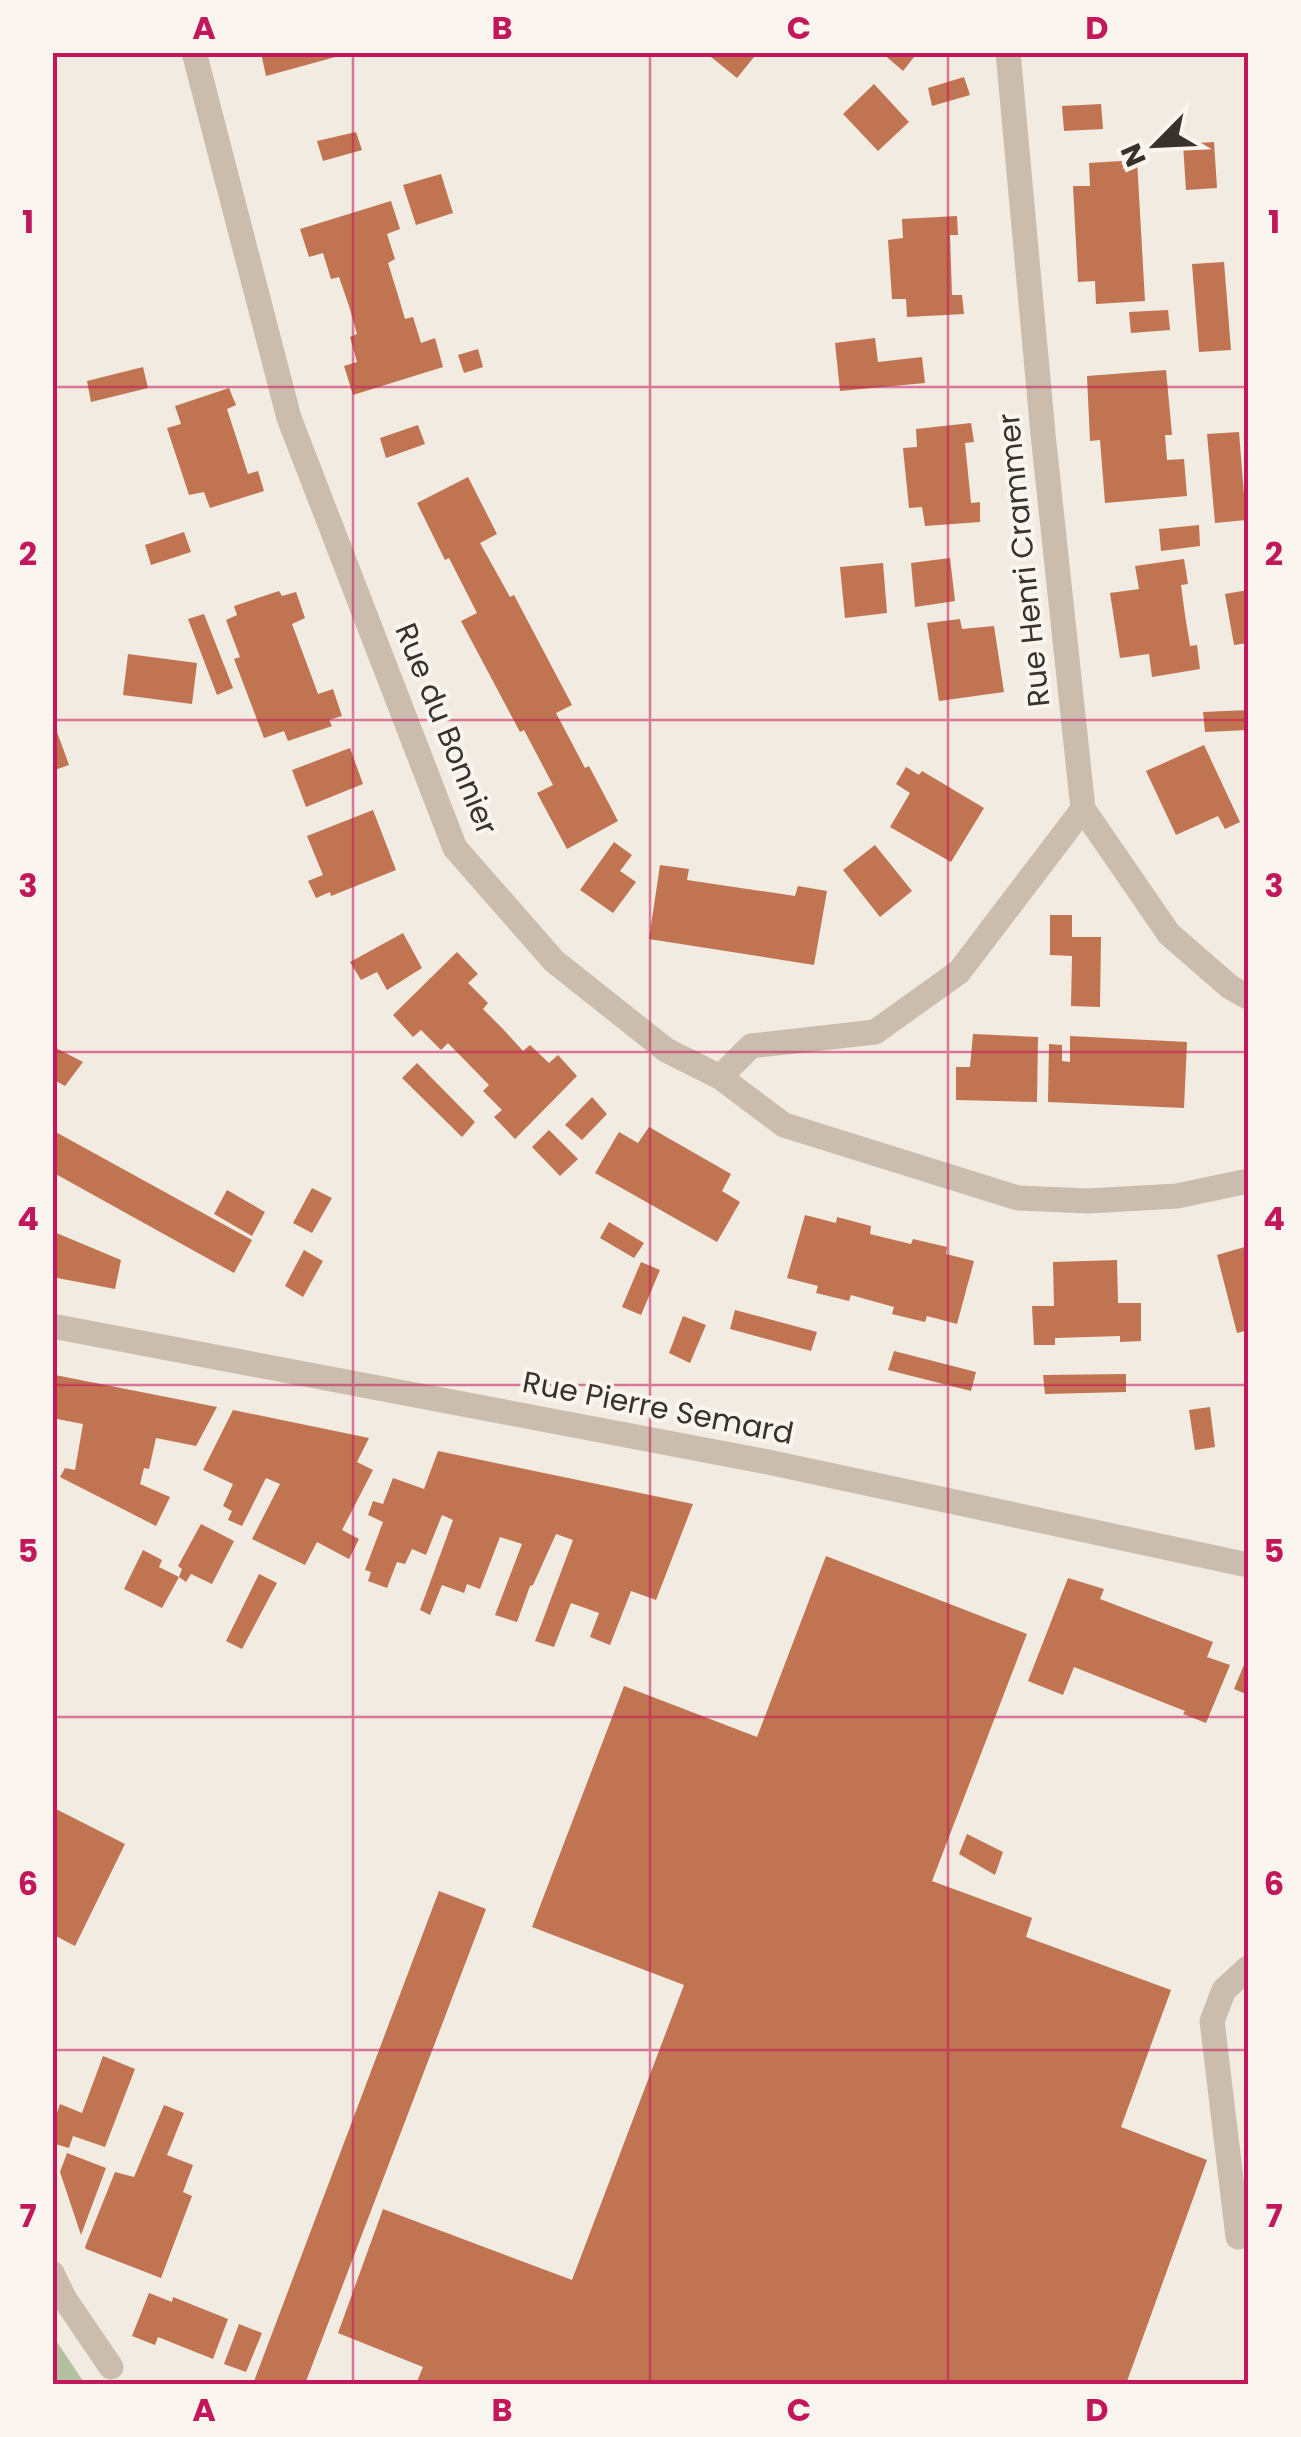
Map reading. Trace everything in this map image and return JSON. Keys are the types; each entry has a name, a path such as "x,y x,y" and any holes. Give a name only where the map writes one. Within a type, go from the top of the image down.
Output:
{"street":[{"name":"Rue du Bonnier","path":"194,52 290,418 455,848 554,961 666,1050 720,1077 784,1125 1018,1198 1088,1202 1176,1196 1248,1181"},
{"name":"Rue Henri Crammer","path":"1008,52 1042,434 1083,810 1169,934 1230,987 1248,997"},
{"path":"720,1077 751,1046 875,1032 959,972 1083,810"},
{"name":"Rue Pierre Semard","path":"52,1326 768,1462 1248,1565"},
{"path":"1238,2237 1212,2021 1224,1990 1248,1968"},
{"path":"52,2274 111,2367"}],"green space":[{"path":"53,2336 85,2384 53,2384"}],"building":[{"path":"263,52 338,52 339,56 266,76"},
{"path":"705,52 758,52 737,78"},
{"path":"881,52 918,52 903,71"},
{"path":"964,77 970,95 932,106 928,88"},
{"path":"874,84 909,122 878,151 843,114"},
{"path":"1101,104 1103,129 1064,131 1062,106"},
{"path":"356,132 362,150 323,161 317,141"},
{"path":"1214,142 1217,188 1186,190 1183,144"},
{"path":"1137,160 1145,301 1096,304 1095,281 1078,282 1073,186 1090,186 1089,163"},
{"path":"441,174 453,213 416,225 403,185"},
{"path":"391,201 400,229 387,234 395,259 388,263 405,319 413,317 421,343 435,338 443,367 353,395 344,366 357,362 350,337 357,334 349,306 339,277 331,279 323,253 309,257 300,229"},
{"path":"957,216 958,235 950,235 952,295 962,295 964,314 907,317 906,299 892,299 888,240 903,238 902,219"},
{"path":"1224,262 1231,350 1199,352 1192,264"},
{"path":"1168,310 1170,330 1131,333 1129,312"},
{"path":"875,338 878,362 922,357 925,383 840,391 835,343"},
{"path":"478,349 483,367 464,373 458,355"},
{"path":"143,367 148,388 91,402 87,381"},
{"path":"1166,370 1172,435 1165,435 1167,460 1184,459 1187,496 1105,503 1100,440 1090,441 1087,376"},
{"path":"229,388 236,405 227,409 248,474 258,471 264,491 210,508 204,492 189,495 167,428 181,424 175,406"},
{"path":"971,423 974,442 965,443 971,503 980,502 980,522 925,526 922,507 909,508 903,448 917,447 916,429"},
{"path":"418,425 425,444 386,458 380,438"},
{"path":"1239,432 1246,520 1215,523 1207,434"},
{"path":"468,477 497,534 480,543 510,597 514,595 572,705 556,713 618,821 567,849 537,793 553,785 461,621 477,613 417,503"},
{"path":"1199,525 1200,546 1161,551 1159,529"},
{"path":"184,532 191,552 151,565 145,545"},
{"path":"950,558 955,601 915,607 911,563"},
{"path":"1184,559 1188,584 1181,585 1185,615 1190,646 1197,645 1200,669 1152,677 1149,654 1120,658 1110,593 1139,589 1135,566"},
{"path":"883,563 887,613 845,618 840,567"},
{"path":"1248,590 1248,643 1234,645 1225,594"},
{"path":"279,591 282,596 296,592 305,618 292,624 318,694 333,689 342,716 329,720 332,726 288,741 284,731 264,738 234,659 240,657 226,620 237,615 234,606"},
{"path":"204,614 233,688 217,695 188,619"},
{"path":"960,619 962,629 994,626 1004,692 939,701 927,623"},
{"path":"128,654 197,663 192,704 123,695"},
{"path":"1248,710 1248,730 1205,732 1203,712"},
{"path":"52,718 69,765 52,771"},
{"path":"1204,745 1240,822 1225,829 1218,816 1176,835 1146,771"},
{"path":"350,748 363,784 306,807 292,770"},
{"path":"906,767 919,775 922,771 984,808 951,862 890,827 910,793 896,784"},
{"path":"373,810 396,870 331,896 330,892 316,898 308,881 323,875 307,836"},
{"path":"614,842 632,855 620,871 636,882 613,913 580,890"},
{"path":"875,845 912,891 880,917 843,870"},
{"path":"660,865 689,869 687,880 795,896 798,886 827,891 814,965 649,939"},
{"path":"1050,915 1072,915 1072,937 1101,937 1100,1007 1071,1006 1072,956 1050,955"},
{"path":"403,933 422,968 387,990 377,972 361,980 350,962"},
{"path":"457,952 478,974 468,983 488,1003 483,1009 523,1051 530,1045 549,1063 558,1055 577,1076 515,1139 494,1117 502,1110 483,1091 489,1085 448,1043 441,1050 421,1030 413,1037 393,1015"},
{"path":"973,1034 1038,1037 1037,1102 956,1100 956,1067 970,1067"},
{"path":"1070,1036 1187,1042 1184,1108 1048,1102 1049,1044 1062,1045 1062,1061 1070,1062"},
{"path":"52,1046 83,1062 65,1086 52,1079"},
{"path":"417,1063 475,1122 462,1137 402,1078"},
{"path":"592,1097 607,1114 582,1140 565,1125"},
{"path":"649,1127 731,1174 722,1191 740,1202 717,1242 595,1173 619,1132 638,1143"},
{"path":"52,1130 252,1240 234,1273 52,1172"},
{"path":"549,1130 578,1159 560,1176 532,1147"},
{"path":"312,1188 332,1198 312,1233 293,1223"},
{"path":"227,1190 265,1212 252,1236 214,1214"},
{"path":"805,1215 836,1223 837,1217 871,1226 870,1234 911,1244 913,1239 947,1247 946,1254 974,1261 957,1324 927,1316 925,1322 892,1314 894,1307 851,1295 849,1301 816,1293 818,1286 787,1278"},
{"path":"609,1222 644,1243 634,1258 600,1238"},
{"path":"54,1232 121,1260 115,1289 52,1277"},
{"path":"1248,1246 1248,1330 1237,1333 1217,1255"},
{"path":"304,1250 323,1261 303,1297 285,1286"},
{"path":"1117,1260 1118,1303 1141,1303 1141,1341 1120,1342 1120,1336 1055,1338 1055,1345 1034,1345 1032,1306 1054,1306 1053,1262"},
{"path":"641,1262 660,1270 641,1315 622,1307"},
{"path":"735,1310 817,1332 811,1351 730,1329"},
{"path":"683,1316 706,1325 690,1363 669,1353"},
{"path":"894,1351 976,1372 971,1391 888,1370"},
{"path":"1126,1374 1126,1392 1045,1394 1043,1375"},
{"path":"55,1375 217,1407 196,1446 156,1438 149,1469 144,1468 140,1484 170,1497 156,1526 60,1477 65,1468 75,1470 83,1424 52,1418"},
{"path":"1210,1407 1215,1447 1195,1450 1189,1410"},
{"path":"233,1410 369,1438 357,1462 373,1470 342,1530 359,1539 349,1559 317,1542 305,1565 252,1539 280,1484 266,1478 242,1526 228,1520 232,1511 223,1506 233,1484 203,1470"},
{"path":"438,1451 693,1504 656,1600 631,1591 610,1645 590,1637 599,1613 571,1603 554,1647 535,1641 573,1540 556,1534 517,1622 495,1615 522,1544 500,1537 480,1589 467,1584 464,1593 442,1585 430,1615 420,1610 453,1520 442,1515 426,1555 412,1549 405,1564 397,1562 387,1588 368,1581 371,1572 365,1570 383,1522 368,1515 373,1501 383,1504 393,1478 424,1489"},
{"path":"201,1524 234,1541 212,1584 191,1574 186,1582 179,1577 182,1569 178,1566"},
{"path":"143,1550 162,1560 159,1567 179,1577 162,1608 124,1589"},
{"path":"826,1556 1027,1634 932,1881 1032,1918 1026,1937 1171,1990 1121,2127 1207,2160 1126,2384 416,2384 423,2367 338,2333 383,2209 572,2280 684,1985 532,1927 624,1686 757,1737"},
{"path":"259,1574 277,1583 242,1649 226,1641"},
{"path":"1068,1578 1104,1589 1100,1599 1213,1642 1207,1657 1230,1665 1206,1723 1074,1667 1063,1695 1028,1681"},
{"path":"1248,1655 1248,1695 1234,1689"},
{"path":"52,1807 125,1844 75,1946 52,1934"},
{"path":"967,1834 1003,1852 995,1875 959,1854"},
{"path":"439,1891 486,1909 305,2384 253,2384"},
{"path":"103,2056 135,2069 105,2147 73,2136 69,2148 52,2143 52,2127 60,2104 82,2113"},
{"path":"164,2105 184,2113 167,2155 193,2165 183,2192 192,2196 161,2278 85,2247 115,2172 134,2177"},
{"path":"67,2153 106,2168 81,2235 60,2172"},
{"path":"149,2293 172,2302 173,2297 228,2319 213,2359 158,2337 155,2345 132,2336"},
{"path":"239,2324 262,2333 246,2372 224,2364"}]}
